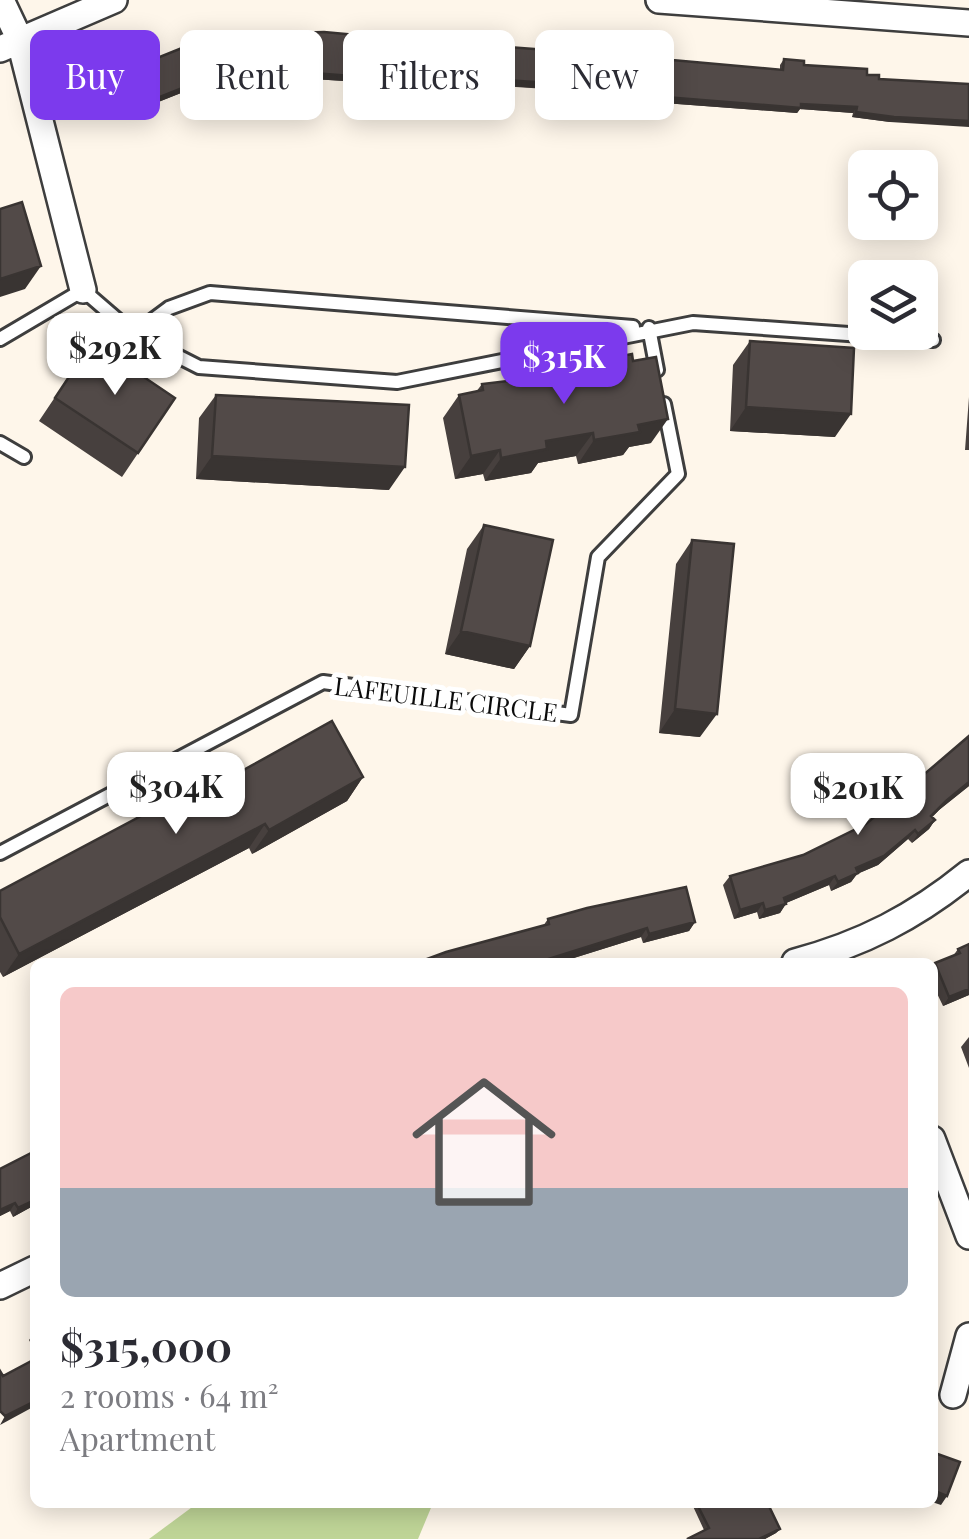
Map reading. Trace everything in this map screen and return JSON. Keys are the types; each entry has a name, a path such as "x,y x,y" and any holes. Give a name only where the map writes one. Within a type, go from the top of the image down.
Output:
{"street":[{"path":"1,0 10,43 84,290"},
{"path":"10,43 114,0"},
{"path":"659,0 896,9 969,23"},
{"path":"826,958 858,954 969,873"},
{"path":"938,1155 969,1236"},
{"path":"0,1286 30,1271"},
{"path":"953,1395 969,1336"}],"lane":[{"path":"0,338 84,290 134,334 199,367 397,382 693,322 848,334"},
{"path":"134,334 169,308 210,293 649,328"},
{"name":"LAFEUILLE CIRCLE","path":"0,853 323,682 572,715 598,557 678,474 649,328"},
{"path":"0,443 24,458"}],"green space":[{"path":"191,1508 431,1508 418,1539 149,1539"}],"building":[{"path":"323,32 343,34 343,75 323,74"},
{"path":"515,48 535,49 535,82 515,81"},
{"path":"180,49 180,89 160,97 160,57"},
{"path":"784,59 804,61 804,65 867,69 867,75 879,75 879,79 969,84 969,121 894,117 856,112 857,107 801,104 801,108 674,98 674,60 783,70"},
{"path":"22,202 41,266 0,279 0,209"},
{"path":"750,341 854,350 851,414 746,407"},
{"path":"92,342 175,398 138,453 55,398"},
{"path":"632,354 633,361 656,357 668,419 638,425 640,432 594,440 593,433 546,441 547,449 501,458 500,450 471,456 459,395 483,390 482,384 582,372 581,364"},
{"path":"216,395 409,405 405,467 212,456"},
{"path":"484,525 553,540 530,646 461,631"},
{"path":"692,540 734,544 717,714 675,709"},
{"path":"332,721 363,777 269,830 265,824 19,954 0,917 0,891 207,781 211,788"},
{"path":"969,736 969,782 931,816 935,820 918,834 915,830 884,856 856,868 858,873 838,882 835,876 784,898 786,904 765,910 763,903 740,910 730,876 803,855 866,824"},
{"path":"686,887 695,922 649,934 647,928 552,958 430,958 549,924 548,919"},
{"path":"969,944 969,989 949,997 938,962 960,953 958,949"},
{"path":"30,1154 30,1202 18,1208 15,1203 0,1210 0,1169"},
{"path":"30,1362 30,1404 5,1416 0,1411 0,1371 3,1376"},
{"path":"938,1454 960,1462 947,1496 938,1492"},
{"path":"699,1508 770,1508 780,1529 759,1539 687,1539 709,1528"}]}
